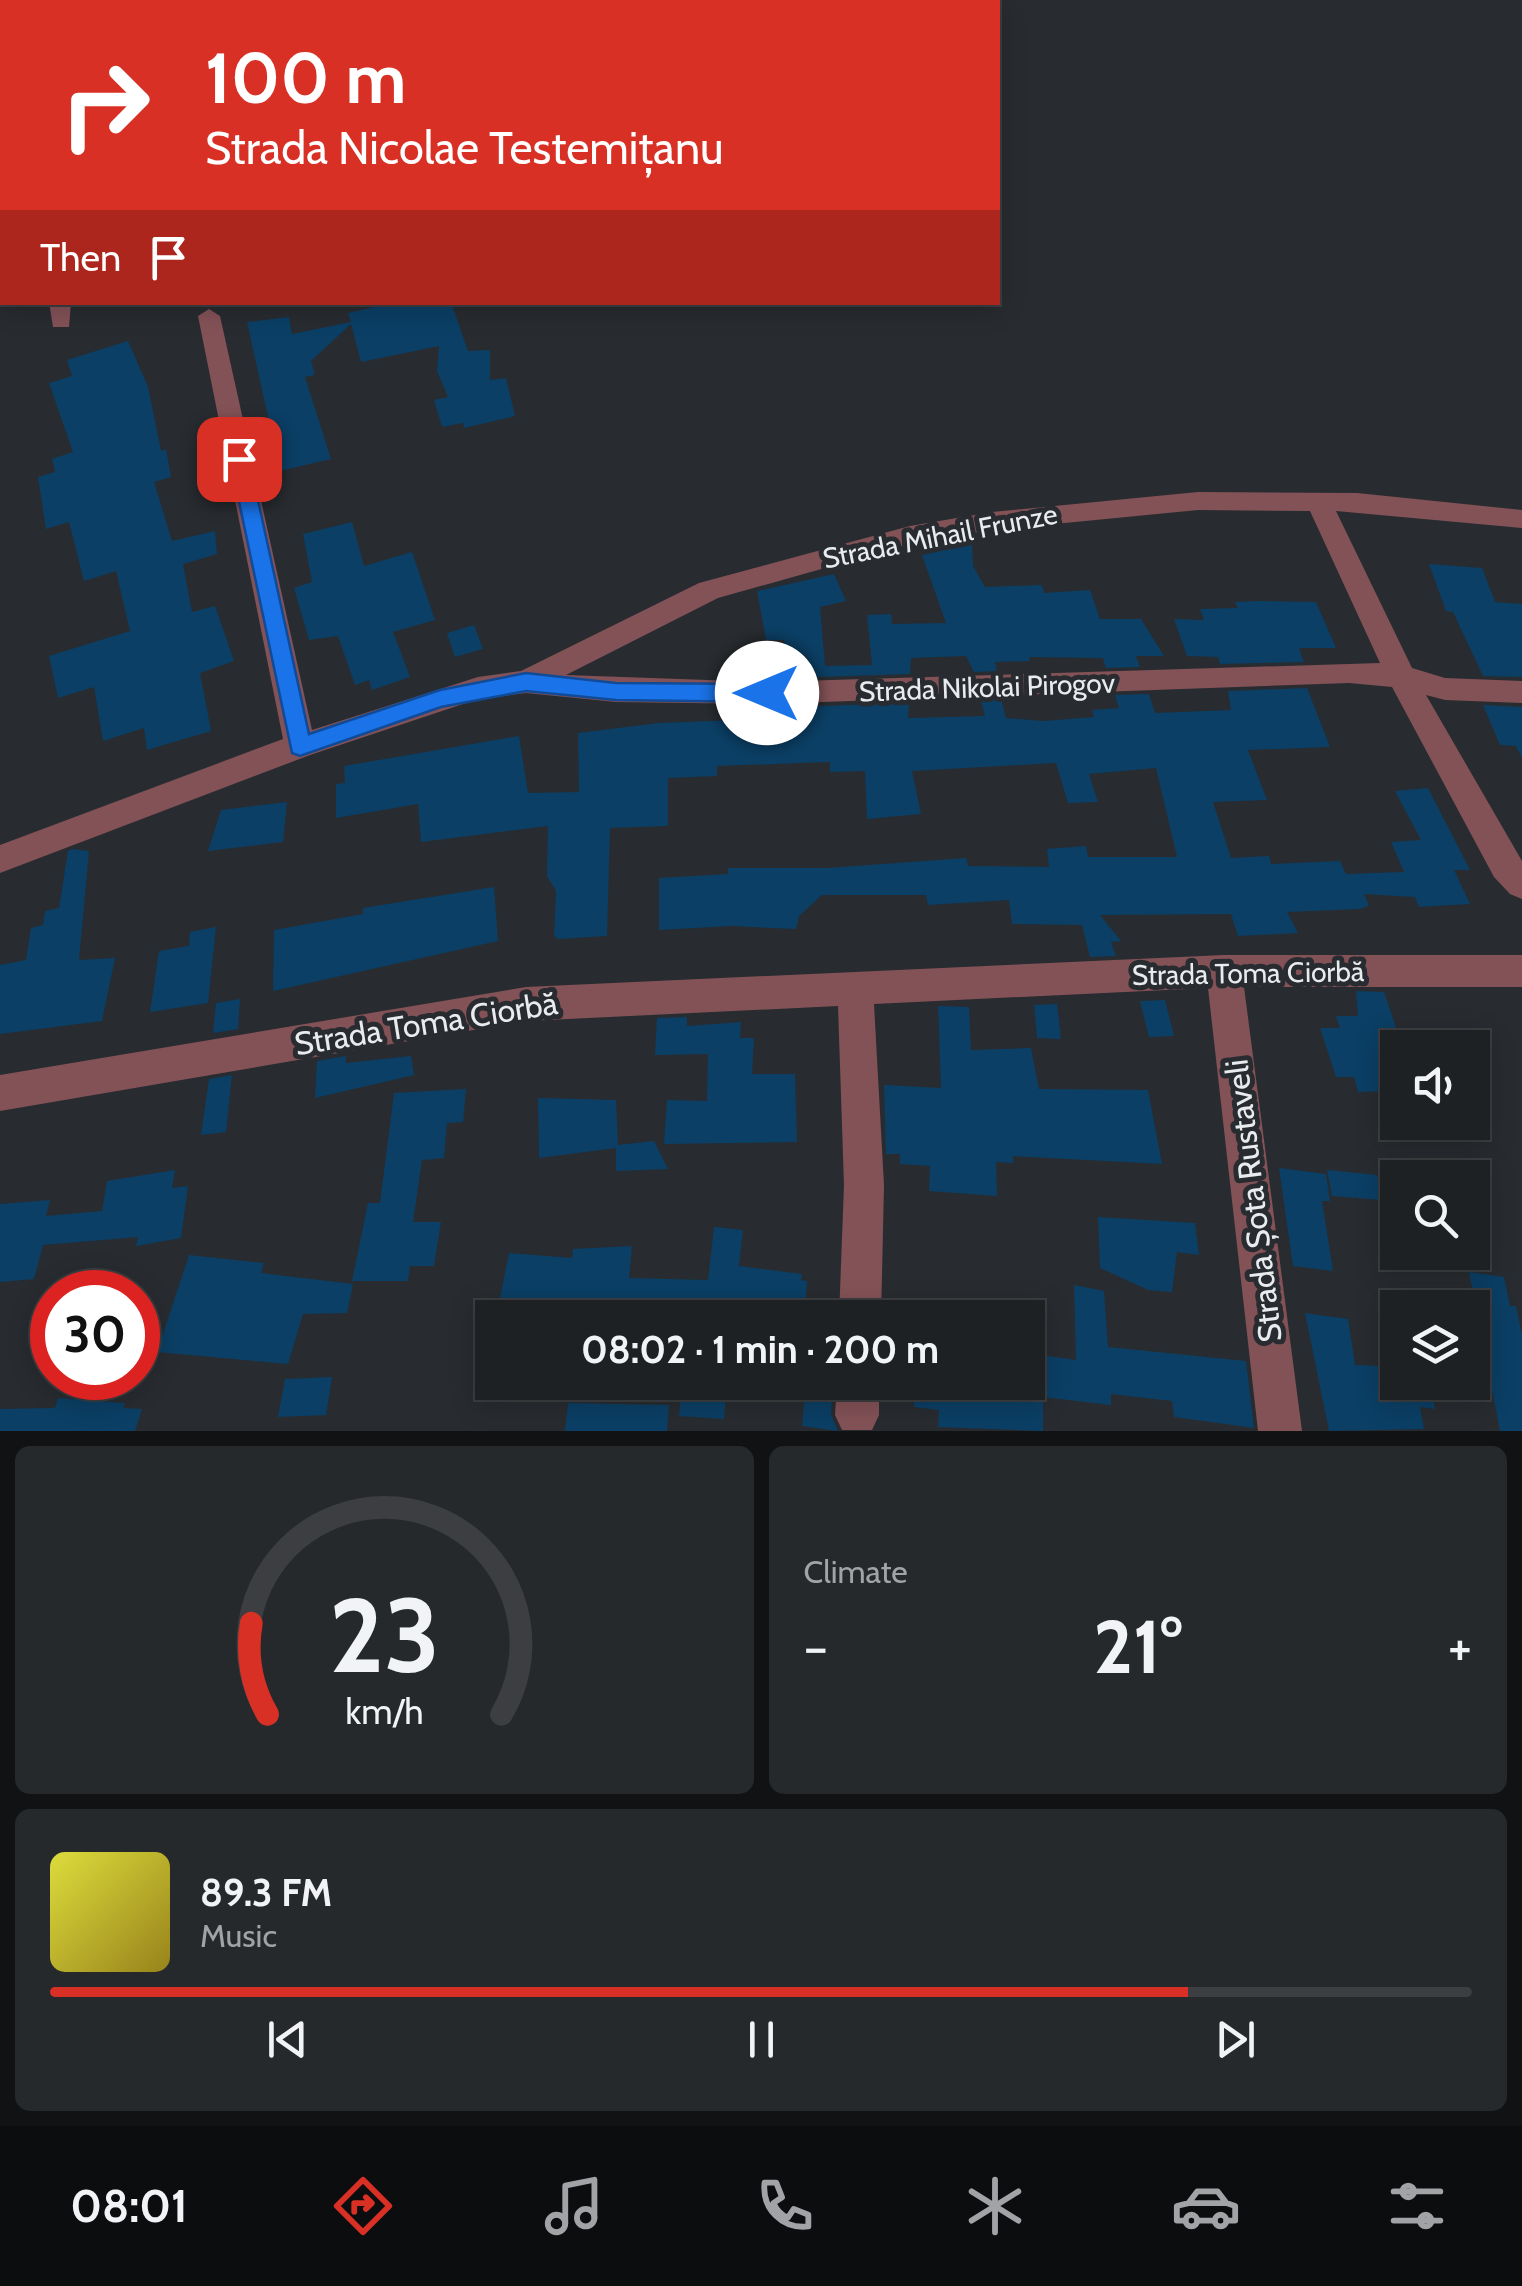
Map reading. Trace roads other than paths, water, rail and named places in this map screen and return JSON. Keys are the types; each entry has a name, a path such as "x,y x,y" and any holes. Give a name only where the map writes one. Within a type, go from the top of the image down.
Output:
{"street":[{"path":"209,316 300,746"},
{"name":"Strada Mihail Frunze","path":"526,682 709,590 910,536 1096,508 1198,500 1319,503 1522,518"},
{"path":"1319,503 1401,676 1506,867 1522,884"},
{"name":"Strada Nikolai Pirogov","path":"0,859 300,746 440,699 526,682 616,692 767,693 1349,672 1401,676 1444,689 1522,692"},
{"name":"Strada Toma Ciorbă","path":"0,1093 526,1004 1224,970 1522,970"},
{"name":"Strada Șota Rustaveli","path":"1224,970 1280,1431"},
{"path":"855,985 864,1185 861,1300"}]}
